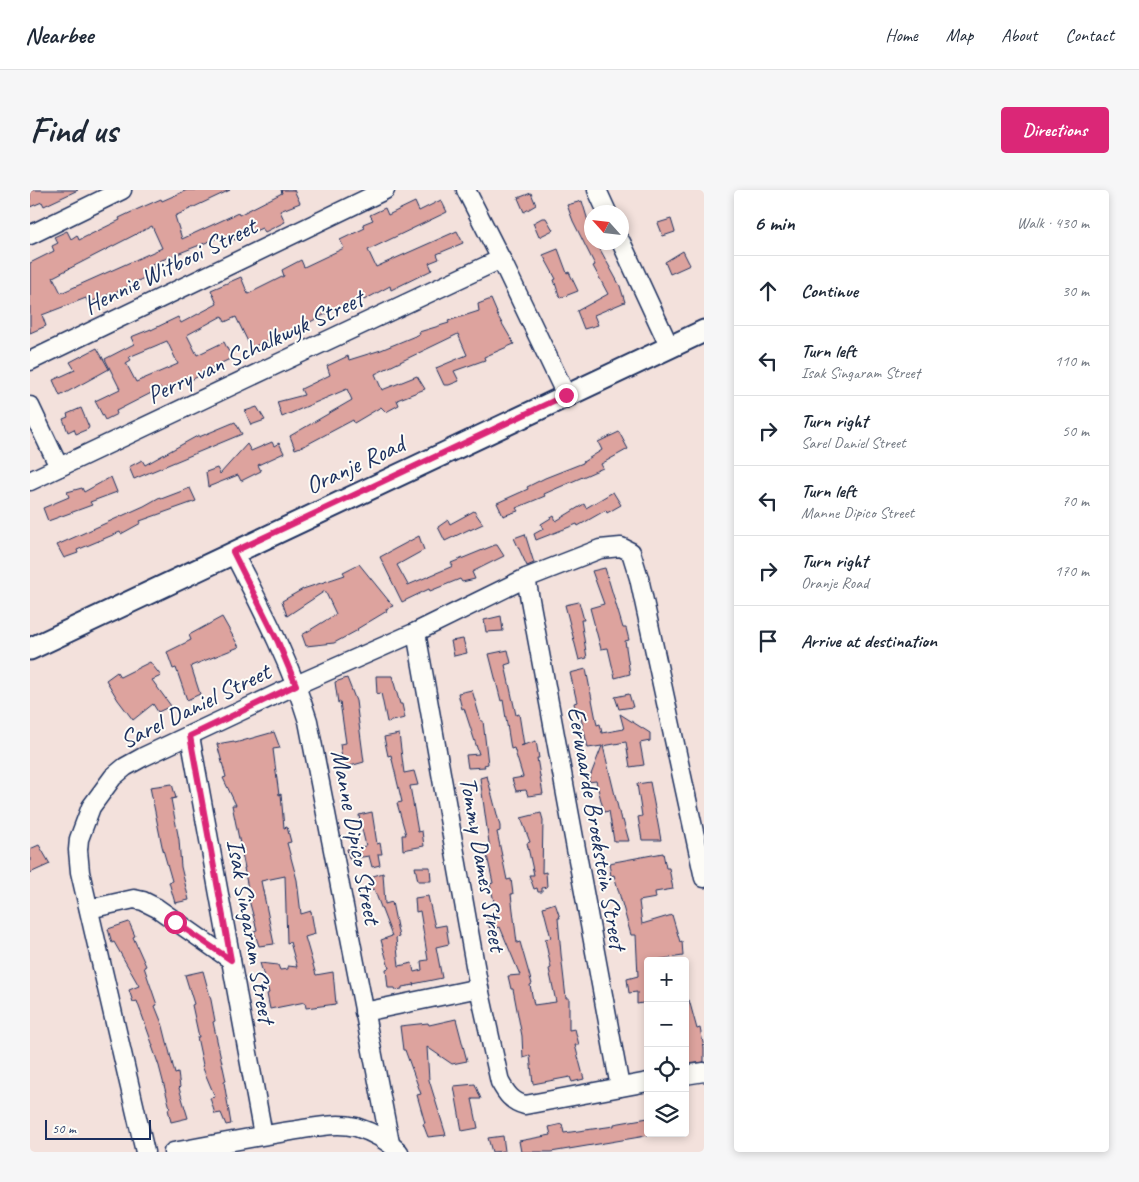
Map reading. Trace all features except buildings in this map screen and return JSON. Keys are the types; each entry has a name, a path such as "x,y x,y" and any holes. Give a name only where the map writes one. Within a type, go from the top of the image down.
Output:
{"street":[{"path":"30,235 122,190"},
{"name":"Hennie Witbooi Street","path":"30,360 385,190"},
{"path":"466,190 566,395"},
{"path":"597,190 604,205"},
{"path":"625,250 670,348"},
{"name":"Perry van Schalkwyk Street","path":"30,481 501,259"},
{"name":"Oranje Road","path":"30,649 566,395 704,332"},
{"path":"30,406 59,467"},
{"name":"Sarel Daniel Street","path":"145,1152 88,909 80,872 78,850 82,828 91,807 104,787 125,767 296,685 416,632 526,578 600,549 630,545 658,665"},
{"name":"Manne Dipico Street","path":"233,552 278,642 296,685 308,721 364,1012 395,1148"},
{"name":"Eerwaarde Broekstein Street","path":"526,578 620,1087"},
{"name":"Tommy Dames Street","path":"416,632 479,988 500,1082 512,1100 519,1104 530,1105 620,1087"},
{"path":"658,665 704,859"},
{"path":"658,665 704,878"},
{"name":"Isak Singaram Street","path":"190,736 263,1135"},
{"path":"88,909 130,900 143,901 157,908 231,960"},
{"path":"364,1012 479,988"},
{"path":"689,1074 704,1072"},
{"path":"620,1087 644,1083"},
{"path":"173,1152 263,1135 341,1125 356,1127 395,1148"}],"route":[{"path":"175,922 231,960 190,736 296,685 278,642 233,552 566,395"}]}
